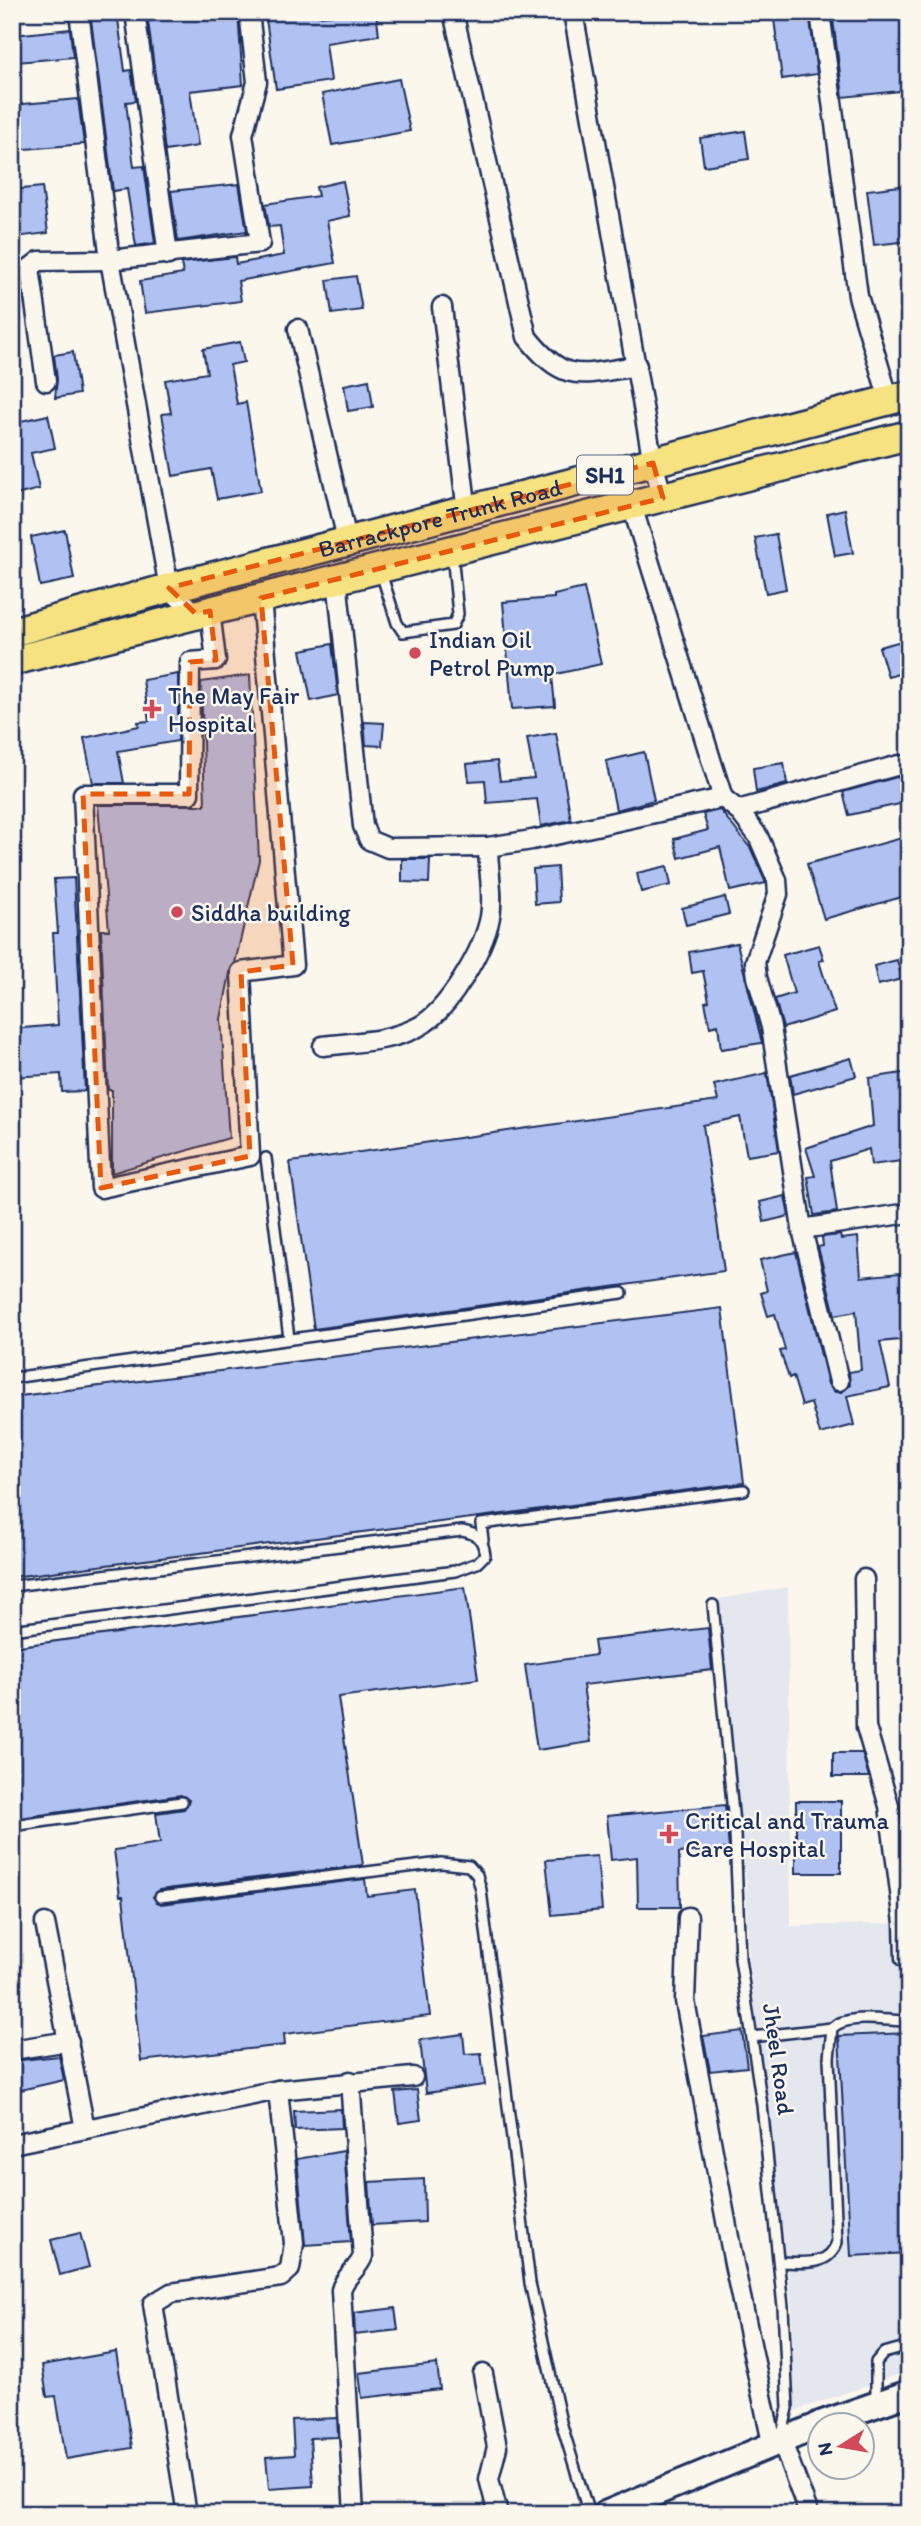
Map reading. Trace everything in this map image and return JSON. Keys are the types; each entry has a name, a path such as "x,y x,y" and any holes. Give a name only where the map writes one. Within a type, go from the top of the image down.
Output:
{"main road":[{"name":"Barrackpore Trunk Road","path":"12,632 169,588 348,544 899,397"},
{"name":"Barrackpore Trunk Road","path":"12,661 909,435"}],"street":[{"path":"79,12 110,260 169,588 203,613 216,660 190,662 189,794 83,794 101,1188 250,1156 241,972 293,965 261,598"},
{"path":"135,12 167,255"},
{"path":"46,381 30,268 39,261 110,260 260,243 243,135 257,82 249,12"},
{"path":"453,12 527,337 543,358 560,372 583,373 637,366"},
{"path":"573,12 653,463 663,498"},
{"path":"821,12 858,296 899,397"},
{"path":"442,307 467,512"},
{"path":"298,329 348,544"},
{"path":"632,506 723,798 738,810 758,836 777,880 778,894 755,962 760,992 771,1027 803,1229 839,1381"},
{"path":"337,579 363,826 369,840 388,848 488,847 533,840 723,798"},
{"path":"738,810 899,765"},
{"path":"323,1046 392,1037 418,1027 448,998 484,939 490,915 488,847"},
{"path":"803,1229 909,1213"},
{"path":"864,1579 866,1727 889,1806 904,1901 905,1958"},
{"path":"688,1917 685,2001 776,2441 809,2514"},
{"path":"45,1923 85,2129"},
{"path":"12,2050 69,2041"},
{"path":"12,2144 278,2090 413,2077"},
{"path":"350,2081 363,2256 360,2265 344,2279 341,2290 354,2514"},
{"path":"187,2514 153,2304 171,2292 266,2280 281,2277 290,2269 294,2244 278,2090"},
{"path":"483,2374 498,2447 489,2479 498,2514"},
{"path":"860,2410 909,2392"},
{"path":"605,2514 651,2504 776,2441 806,2430"}],"lane":[{"path":"380,569 397,623 403,632 444,628 453,625 458,614 452,551"},
{"path":"266,1158 289,1338"},
{"path":"12,1378 622,1293"},
{"path":"12,1630 455,1571 477,1563 485,1555 481,1524 744,1490"},
{"path":"12,1586 462,1531 476,1534 484,1542"},
{"name":"Jheel Road","path":"713,1605 735,1834 740,1959 779,2262 788,2408 776,2441"},
{"path":"12,1826 181,1802"},
{"path":"160,1897 441,1863 468,1866 477,1875 530,2283 561,2422 589,2514"},
{"path":"752,2037 832,2028 840,2022 907,2021"},
{"path":"779,2262 826,2259 834,2254 837,2242 828,2058 832,2028"},
{"path":"876,2404 876,2362 884,2353 909,2346"}],"highlighted area":[{"path":"653,463 663,498 261,598 293,965 241,972 250,1156 101,1188 83,794 189,794 190,662 216,660 210,611 196,614 169,588"}],"shaded area":[{"path":"788,1587 791,1926 909,1923 909,2371 794,2411 792,2308 749,1962 745,1868 719,1599"}],"building":[{"path":"90,12 117,12 125,71 131,70 136,101 126,102 134,167 144,166 155,243 136,246 127,189 113,191"},
{"path":"183,12 238,12 243,85 190,91 198,146 165,151 148,21 184,16"},
{"path":"265,12 317,12 318,16 376,12 379,35 326,43 331,81 276,89"},
{"path":"773,12 809,12 817,74 782,79"},
{"path":"832,12 909,12 909,90 843,97"},
{"path":"70,29 73,57 17,62 14,35"},
{"path":"399,79 410,131 332,145 322,94"},
{"path":"78,99 84,144 14,150 12,105"},
{"path":"745,131 749,159 704,166 700,138"},
{"path":"343,181 350,216 327,221 335,263 238,281 241,301 145,313 140,281 183,274 181,263 235,257 236,264 284,255 280,226 269,227 265,204 318,196 316,187"},
{"path":"239,184 247,231 178,241 171,191"},
{"path":"909,185 909,241 874,245 867,190"},
{"path":"42,187 48,233 16,237 12,190"},
{"path":"356,276 362,310 332,314 327,280"},
{"path":"240,342 244,362 230,365 237,404 246,402 261,491 217,499 211,469 173,476 162,414 171,413 165,380 207,373 203,349"},
{"path":"73,352 79,394 55,398 57,379 54,355"},
{"path":"369,380 373,407 348,411 344,385"},
{"path":"48,415 55,448 31,453 39,489 16,495 12,476 12,423"},
{"path":"845,509 853,553 835,556 827,513"},
{"path":"65,530 74,579 40,586 31,537"},
{"path":"776,534 786,589 766,593 755,538"},
{"path":"584,588 601,664 552,675 555,706 512,709 503,602 554,598 554,595"},
{"path":"909,639 909,671 888,677 879,647"},
{"path":"332,644 338,695 311,701 301,650"},
{"path":"178,674 178,741 118,751 124,783 93,783 84,738 139,726 138,722 149,721 143,680"},
{"name":"Siddha building","path":"250,675 259,860 235,963 231,968 221,1019 229,1138 112,1173 112,1090 108,1090 101,930 109,930 98,805 205,805 201,682"},
{"path":"364,722 384,723 382,746 366,745"},
{"path":"556,733 571,820 541,826 537,799 487,803 485,780 469,781 467,764 497,761 500,781 534,778 527,738"},
{"path":"644,752 654,800 616,810 606,761"},
{"path":"784,763 787,784 756,792 753,768"},
{"path":"904,775 909,802 849,815 843,792"},
{"path":"720,810 751,849 766,883 730,891 720,847 679,858 674,839 708,830 703,814"},
{"path":"909,836 909,895 824,919 807,864"},
{"path":"402,859 430,859 429,883 402,882"},
{"path":"667,866 671,885 641,892 637,873"},
{"path":"557,867 559,902 535,904 533,869"},
{"path":"74,878 85,1091 62,1092 61,1074 12,1077 12,1029 58,1025 53,933 58,933 54,879"},
{"path":"725,897 729,914 686,925 682,908"},
{"path":"737,943 762,1043 721,1049 718,1025 710,1027 705,1002 709,1001 703,971 692,973 689,952"},
{"path":"819,945 824,960 819,961 835,1012 783,1028 775,999 794,993 783,955"},
{"path":"897,960 902,979 878,985 874,966"},
{"path":"851,1058 856,1076 793,1094 790,1075"},
{"path":"909,1072 909,1160 871,1165 869,1149 830,1161 837,1212 814,1215 808,1177 815,1176 806,1148 873,1126 869,1078"},
{"path":"767,1073 779,1151 747,1156 740,1117 703,1125 724,1271 314,1329 290,1162 718,1101 714,1085"},
{"path":"785,1196 789,1216 764,1222 760,1202"},
{"path":"840,1235 841,1239 858,1237 861,1277 909,1272 909,1339 880,1342 890,1387 847,1396 854,1425 820,1434 811,1403 802,1406 793,1376 789,1378 780,1351 785,1350 775,1314 768,1316 761,1293 767,1291 760,1260 796,1252 828,1384 835,1392 842,1392 850,1385 849,1372 861,1370 856,1311 835,1315 818,1247 823,1246 822,1237"},
{"path":"722,1308 744,1483 12,1577 12,1397"},
{"path":"465,1587 478,1679 338,1697 363,1865 159,1890 153,1897 161,1904 365,1879 367,1896 415,1890 430,2016 284,2034 285,2045 141,2061 123,1896 120,1896 114,1850 160,1843 156,1813 184,1809 189,1800 181,1795 12,1819 12,1647"},
{"path":"708,1628 712,1670 583,1685 591,1742 537,1750 525,1665 596,1655 594,1641"},
{"path":"833,1753 862,1753 869,1777 833,1777"},
{"path":"796,1801 841,1801 841,1873 796,1873"},
{"path":"725,1805 729,1849 679,1853 680,1907 638,1907 637,1857 611,1860 607,1816"},
{"path":"597,1856 602,1910 552,1915 546,1860"},
{"path":"742,2031 747,2067 710,2071 703,2036"},
{"path":"909,2033 909,2253 851,2256 839,2036"},
{"path":"463,2034 465,2054 481,2053 485,2085 426,2093 420,2040"},
{"path":"59,2056 64,2080 12,2092 12,2061"},
{"path":"417,2090 421,2120 399,2123 395,2092"},
{"path":"341,2109 342,2128 295,2130 294,2111"},
{"path":"344,2151 351,2242 305,2245 297,2159"},
{"path":"424,2179 425,2222 372,2225 369,2182"},
{"path":"80,2233 89,2267 60,2275 51,2240"},
{"path":"395,2308 398,2330 355,2335 354,2313"},
{"path":"116,2352 132,2448 66,2459 56,2396 47,2397 42,2365"},
{"path":"437,2364 440,2389 362,2398 359,2373"},
{"path":"337,2418 338,2437 310,2438 313,2486 269,2489 266,2457 294,2455 292,2420"}],"place":[{"name":"Indian Oil Petrol Pump","path":"415,653"},
{"name":"The May Fair Hospital","path":"152,709"},
{"name":"Siddha building","path":"177,912"},
{"name":"Critical and Trauma Care Hospital","path":"669,1834"}]}
